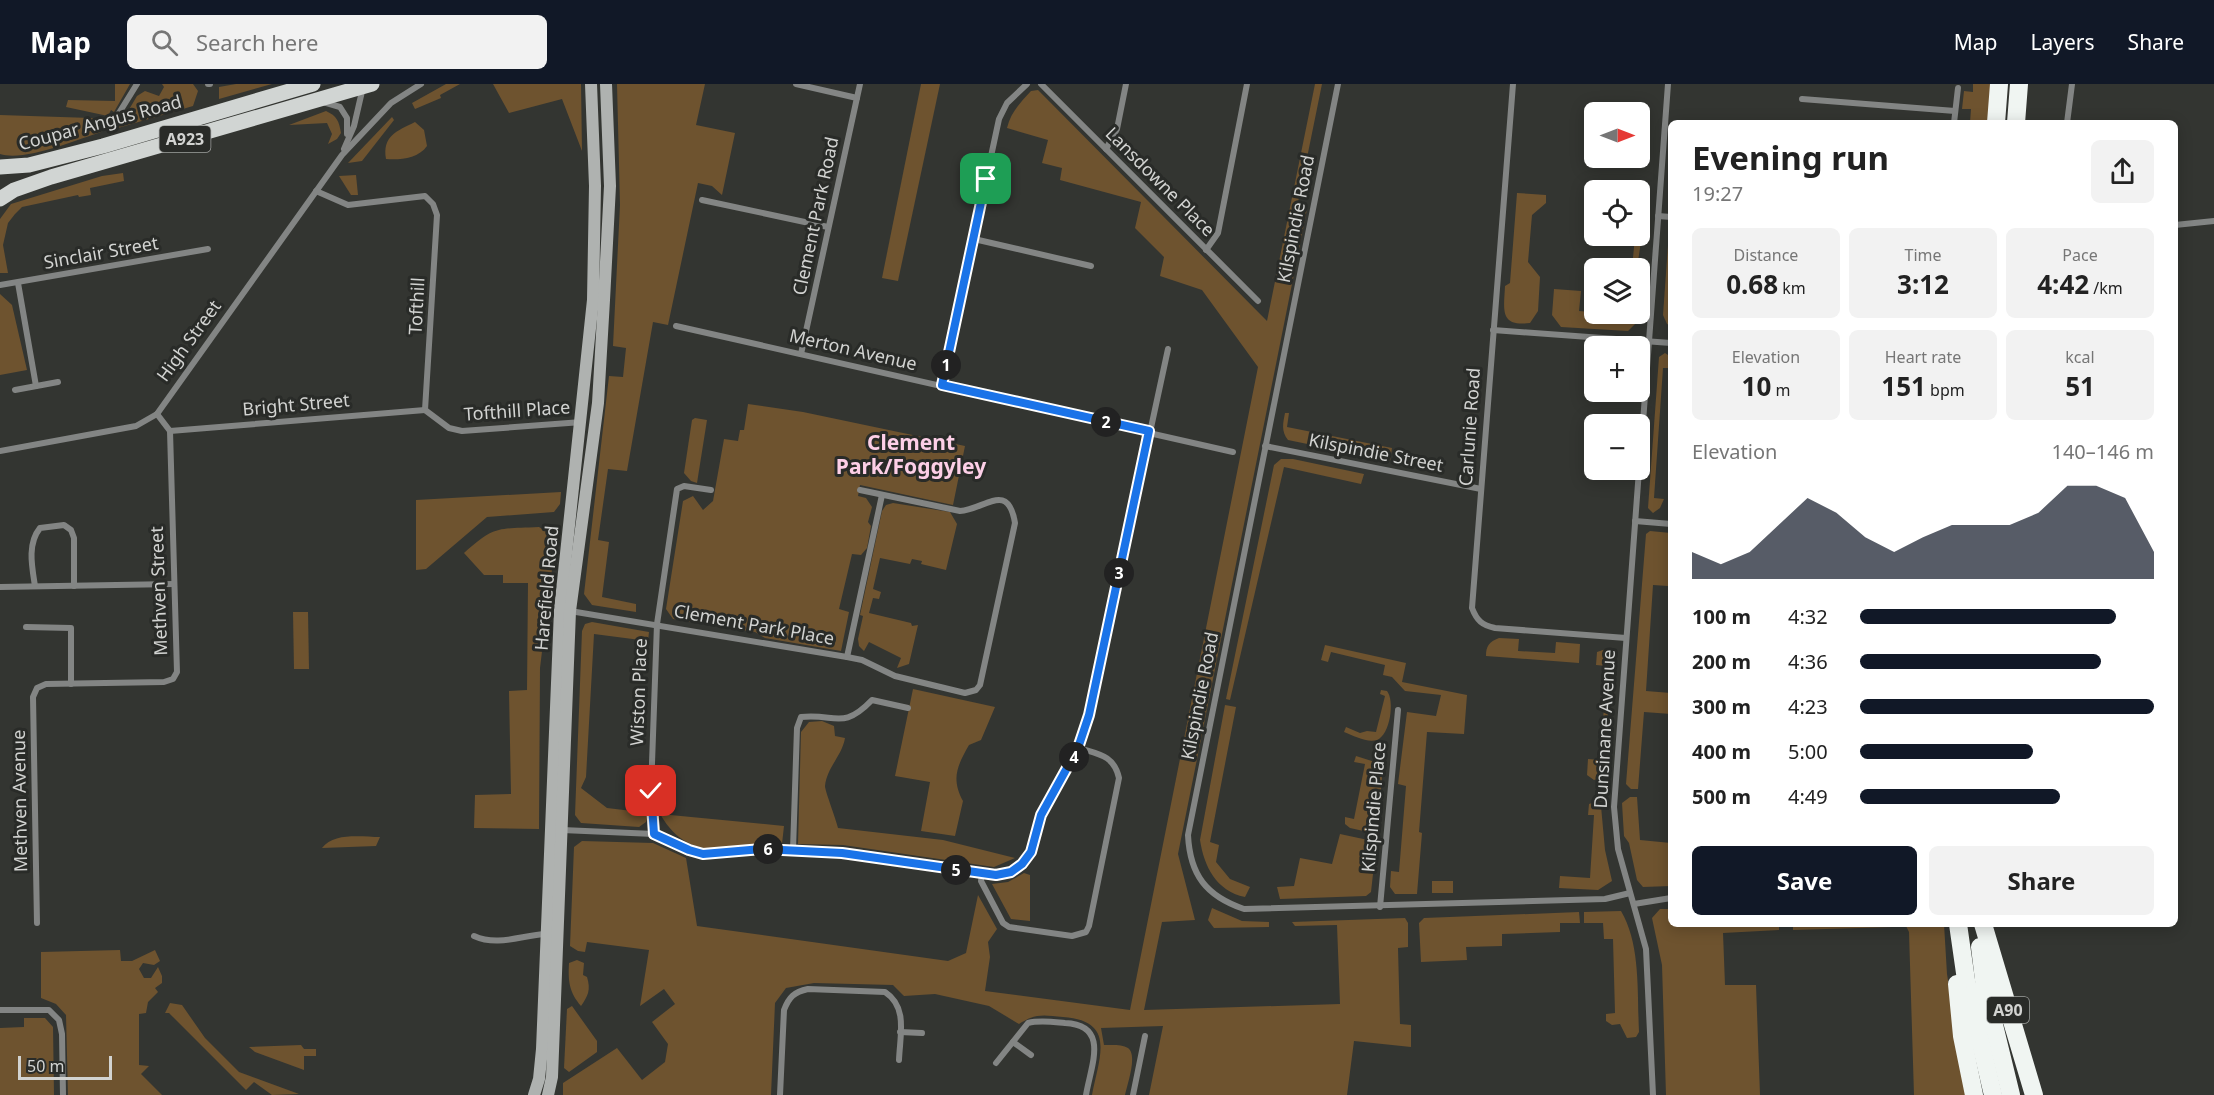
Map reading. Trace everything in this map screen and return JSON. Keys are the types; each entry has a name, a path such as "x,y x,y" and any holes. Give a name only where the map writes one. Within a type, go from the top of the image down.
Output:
{"highway":[{"path":"1996,120 1999,84"},
{"path":"2016,120 2019,84"},
{"name":"A90","path":"1953,927 1962,1036 1974,1095"},
{"name":"A90","path":"1958,927 1966,980 1992,1095"},
{"name":"A90","path":"1977,927 1985,988 2011,1095"},
{"name":"A90","path":"1984,927 2034,1095"}],"main road":[{"name":"Coupar Angus Road","path":"0,167 29,165 103,146 313,84"},
{"name":"Coupar Angus Road","path":"0,199 14,190 51,177 318,101 366,85"}],"street":[{"path":"119,113 137,84"},
{"name":"High Street","path":"0,451 136,426 157,414 342,155 391,103 421,84"},
{"name":"Harefield Road","path":"534,1095 539,1079 542,1049 560,610 582,422 593,300 595,186 591,84"},
{"name":"Harefield Road","path":"548,1095 552,1077 570,611 598,403 610,186 606,84"},
{"path":"796,84 857,98"},
{"name":"Clement Park Road","path":"801,354 860,84"},
{"path":"942,385 999,120 1007,103 1027,84"},
{"name":"Lansdowne Place","path":"1041,84 1258,301"},
{"path":"1106,148 1117,129 1126,84"},
{"path":"1206,250 1218,233 1247,84"},
{"name":"Kilspindie Road","path":"1338,84 1188,835 1189,852 1196,874 1208,889 1225,903 1244,909 1605,899 1630,893"},
{"name":"Carlunie Road","path":"1513,84 1472,609 1476,619 1485,626 1495,628 1626,638"},
{"path":"1649,336 1668,84"},
{"path":"2067,120 2072,84"},
{"name":"High Street","path":"342,155 354,126 366,85"},
{"path":"1954,120 1958,88"},
{"path":"1802,99 1955,111"},
{"name":"High Street","path":"318,101 340,107 347,118 349,127 342,155"},
{"name":"Tofthill","path":"316,191 348,205 426,196 433,204 437,215 425,410"},
{"path":"702,200 828,227"},
{"path":"1658,216 1668,217"},
{"path":"2178,225 2214,221"},
{"path":"974,239 1091,266"},
{"name":"Sinclair Street","path":"0,285 208,249"},
{"path":"18,283 36,386"},
{"name":"Merton Avenue","path":"676,326 1149,431 1233,452"},
{"path":"1493,330 1584,336"},
{"path":"1650,341 1668,343"},
{"path":"562,830 654,834 703,854 762,849 842,853 996,875 1011,872 1022,864 1031,852 1041,815 1078,748 1089,715 1168,349"},
{"path":"15,390 58,382"},
{"name":"Tofthill Place","path":"425,410 449,428 462,431 582,422"},
{"name":"Bright Street","path":"170,431 425,410"},
{"path":"157,414 170,431"},
{"name":"Methven Street","path":"46,684 164,682 173,679 177,672 170,431"},
{"name":"Kilspindie Street","path":"1265,446 1481,489"},
{"name":"Dunsinane Avenue","path":"1638,480 1614,807 1618,849 1646,950 1653,1095"},
{"name":"Clement Park Place","path":"657,624 676,489 684,486 711,490"},
{"name":"Clement Park Place","path":"570,611 847,657 862,660 895,676 965,693 976,690 980,684 1015,523 1008,503 998,499 969,510 960,510 860,490"},
{"name":"Clement Park Place","path":"847,657 882,495"},
{"path":"1635,521 1668,524"},
{"path":"35,586 32,553 34,535 40,528 64,525 71,530 74,538 74,586"},
{"path":"0,587 174,584"},
{"name":"Wiston Place","path":"654,834 651,791 657,624"},
{"path":"26,627 71,628 71,684"},
{"name":"Methven Avenue","path":"37,923 33,697 38,688 46,684"},
{"path":"793,850 797,728 801,717 842,721 860,713 872,700 908,708"},
{"name":"Kilspindie Place","path":"1380,907 1398,710"},
{"path":"982,873 981,882 1003,923 1009,927 1072,936 1086,932 1119,778 1116,765 1106,756 1078,748"},
{"path":"1634,904 1668,898"},
{"path":"474,936 489,941 513,940 529,935 548,934"},
{"path":"780,1095 784,1010 789,999 797,991 808,989 885,992 896,999 901,1012 899,1060"},
{"path":"0,1010 49,1010 59,1020 62,1034 63,1095"},
{"path":"996,1063 1028,1023 1036,1021 1080,1024 1091,1031 1095,1044 1086,1095"},
{"path":"900,1032 922,1033"},
{"path":"1133,1095 1145,1036"},
{"path":"1013,1042 1031,1055"}],"shaded area":[{"path":"115,84 130,84 114,112 111,110 108,116 66,107 68,100 115,101"},
{"path":"162,84 193,84 198,91 193,106 118,128 137,96 145,91 159,96 164,87"},
{"path":"236,84 272,84 219,99 219,87"},
{"path":"446,84 460,84 440,95 441,98 415,109 412,103"},
{"path":"493,84 581,84 582,151 562,99 509,113"},
{"path":"617,84 705,84 696,125 735,133 722,195 712,186 698,183 668,325 653,322 627,471 608,469 598,540 609,542 602,597 636,604 636,612 592,605 584,594 609,376 623,377 626,348 613,346 620,205"},
{"path":"921,84 940,84 898,281 882,278"},
{"path":"1315,84 1322,84 1297,207 1307,209 1178,854 1195,920 1162,922 1144,1010 1340,1004 1337,925 1295,926 1292,922 1405,918 1408,923 1408,947 1398,948 1400,1024 1411,1025 1411,1047 1354,1041 1347,1095 1149,1095 1163,1026 1101,1028 1104,1045 1120,1045 1128,1048 1131,1052 1132,1063 1125,1095 1092,1095 1100,1055 1100,1043 1098,1033 1080,1020 1040,1016 1019,1024 989,1006 935,994 904,996 893,985 814,983 786,988 775,1003 771,1095 563,1095 563,1083 617,1048 642,1080 665,1062 668,1044 652,1022 675,1004 664,989 640,1006 649,950 587,942 585,952 570,946 574,847 582,841 653,843 686,858 697,926 948,961 966,953 978,895 997,929 988,942 990,957 985,991 1130,1010 1258,367 1202,290 1160,276 1164,257 1135,228 1141,202 1060,180 1062,168 1042,163 1048,140 1007,128 1020,104 1031,91 1038,90 1267,321"},
{"path":"1973,84 1992,84 1989,120 1970,120 1971,109 1962,109 1964,91 1973,92"},
{"path":"326,111 337,119 341,133 337,139 328,144 332,134 327,123 289,125"},
{"path":"0,115 91,118 105,121 101,132 36,153 10,156 0,154"},
{"path":"392,117 394,120 362,161 348,163"},
{"path":"415,122 424,130 427,146 414,156 386,159 386,145 392,135"},
{"path":"123,173 124,181 90,188 91,195 79,197 78,195 22,207 8,223 3,245 8,273 0,273 0,219 11,204 102,176"},
{"path":"356,175 358,195 351,195 339,176"},
{"path":"1517,193 1546,195 1546,203 1532,215 1528,262 1540,277 1538,311 1530,323 1520,324 1508,319 1504,309 1505,286 1510,283"},
{"path":"1668,245 1668,324 1663,315"},
{"path":"1634,246 1640,246 1638,258 1633,258"},
{"path":"1554,289 1581,291 1579,311 1584,311 1584,324 1635,324 1628,331 1561,327 1552,315"},
{"path":"0,294 12,305 27,370 0,375"},
{"path":"1665,353 1668,355 1668,368 1663,368 1654,498 1664,499 1660,508 1653,513 1648,508 1659,357"},
{"path":"748,404 803,412 965,446 953,505 860,485 858,496 866,498 872,507 868,522 871,526 867,548 861,555 852,554 839,609 849,612 841,651 765,638 755,632 673,619 666,609 683,501 693,496 703,510 713,501 724,439 738,441 740,430 744,430"},
{"path":"1285,413 1289,413 1287,427 1392,448 1390,461 1288,440 1283,430"},
{"path":"695,418 707,420 697,483 691,481 684,473 692,420"},
{"path":"1281,459 1293,459 1364,474 1361,484 1284,467 1230,700 1226,699 1274,465"},
{"path":"561,492 560,504 554,512 487,517 426,569 416,570 416,500"},
{"path":"893,503 950,512 957,524 946,570 921,564 922,561 912,559 910,564 880,558 873,589 881,592 879,599 873,598 869,613 911,623 912,626 918,625 909,664 897,668 901,658 869,642 864,651 859,646 858,639 863,616 860,615 882,511 886,505"},
{"path":"539,527 550,534 555,545 540,668 539,829 474,828 475,795 511,794 509,691 527,690 528,583 503,583 503,575 484,575 464,553 483,537 498,530"},
{"path":"1650,531 1668,533 1668,586 1653,585 1646,691 1668,693 1668,714 1644,712 1638,789 1631,789 1626,784 1646,534"},
{"path":"293,612 308,612 309,669 294,669"},
{"path":"592,622 649,632 648,641 594,634 586,777 581,788 607,808 649,813 646,822 639,827 581,823 575,815 582,631 585,624"},
{"path":"1499,638 1519,639 1518,651 1555,653 1556,642 1580,644 1579,663 1486,656 1489,645"},
{"path":"1325,645 1406,663 1402,682 1467,695 1464,734 1427,732 1419,832 1422,833 1417,894 1395,894 1390,887 1391,871 1399,872 1406,786 1398,784 1407,712 1436,716 1441,695 1405,691 1392,677 1383,675 1385,665 1331,652 1328,662 1321,660"},
{"path":"1606,649 1613,651 1603,777 1594,780 1587,775 1588,759 1600,760 1607,666 1596,665 1597,652"},
{"path":"913,689 995,707 981,740 969,745 959,766 956,779 963,801 955,836 921,831 930,782 895,776"},
{"path":"1381,690 1387,691 1391,710 1388,725 1381,737 1369,741 1344,732 1346,727 1360,733 1376,732 1385,696 1380,694"},
{"path":"1225,705 1236,707 1210,842 1219,845 1216,862 1230,879 1250,887 1245,897 1226,889 1213,876 1208,868 1200,840"},
{"path":"822,721 834,726 835,736 845,738 825,786 838,828 943,840 1015,858 994,867 843,845 798,844 801,732 809,722"},
{"path":"1356,756 1375,762 1382,777 1378,825 1368,832 1350,828 1345,824 1345,817 1354,819 1365,764 1354,762"},
{"path":"1630,797 1637,797 1640,840 1668,843 1668,886 1643,887 1637,880 1629,843 1624,836 1622,803"},
{"path":"1595,802 1601,806 1605,850 1612,881 1598,890 1559,888 1560,876 1590,878 1594,815 1588,815 1589,804"},
{"path":"660,814 784,826 782,844 714,849 699,847 685,841 672,831"},
{"path":"1340,834 1368,840 1376,847 1371,892 1366,896 1280,899 1277,887 1294,886 1300,858 1332,864"},
{"path":"341,837 380,837 376,846 322,848 327,843"},
{"path":"1024,873 1030,875 1030,921 1011,919 992,884 1008,882"},
{"path":"1432,881 1453,881 1453,893 1432,893"},
{"path":"1212,908 1242,921 1269,922 1269,927 1214,928 1208,920"},
{"path":"1660,909 1668,909 1668,927 1779,927 1779,930 1723,933 1725,985 1756,985 1760,1095 1666,1095 1662,965 1652,918"},
{"path":"1621,911 1632,939 1638,986 1639,1032 1636,1037 1627,1038 1620,1024 1612,1025 1606,1021 1606,1014 1615,1013 1613,939 1604,939 1603,923 1584,923 1584,912"},
{"path":"1579,912 1580,923 1560,923 1560,932 1502,934 1502,946 1466,947 1467,960 1421,962 1419,923 1424,918"},
{"path":"1793,927 1893,927 1793,930"},
{"path":"1906,927 1944,927 1947,974 1966,1095 1914,1095 1909,932"},
{"path":"120,950 121,961 132,961 155,950 160,961 154,965 143,963 139,969 144,978 151,978 158,967 162,983 155,988 158,992 148,1002 146,1013 139,1014 139,1065 149,1066 141,1074 162,1095 68,1095 66,1015 56,1004 41,998 41,952"},
{"path":"577,960 584,963 583,975 587,977 589,986 587,996 581,1006 574,996 569,981 569,963"},
{"path":"170,1003 182,1005 205,1038 239,1072 299,1094 272,1095 254,1082 246,1090 169,1013 165,1013"},
{"path":"572,1006 597,1041 597,1052 569,1072 564,1068 567,1009"},
{"path":"24,1018 45,1018 53,1027 54,1095 0,1095 0,1028 24,1027"},
{"path":"301,1045 304,1049 316,1049 316,1056 304,1056 304,1070 255,1052 249,1047"}],"district":[{"name":"Clement Park/Foggyley","path":"911,455"}],"route":[{"path":"651,791 655,822 654,834 703,854 762,849 842,853 996,875 1011,872 1022,864 1031,852 1041,815 1078,748 1089,715 1149,431 942,385 986,179"}]}
